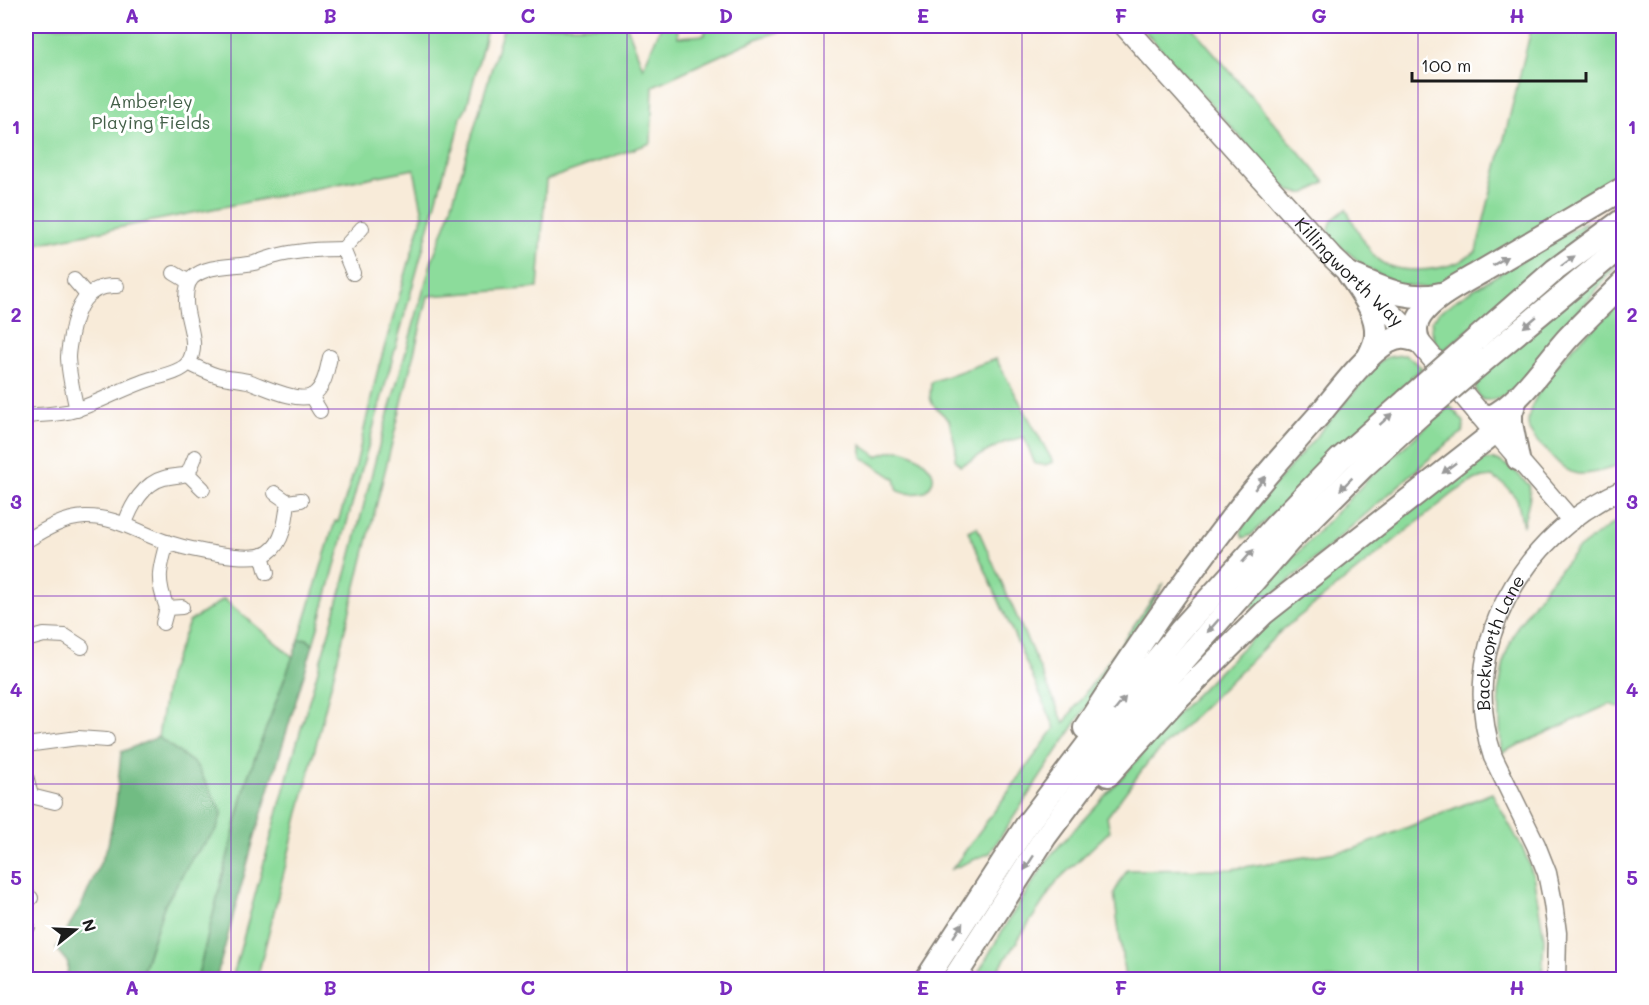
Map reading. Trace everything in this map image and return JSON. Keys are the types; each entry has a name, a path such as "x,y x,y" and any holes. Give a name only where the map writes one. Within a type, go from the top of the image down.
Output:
{"highway":[{"path":"1418,341 1415,330 1420,316 1450,291 1623,189"},
{"path":"1481,349 1555,270 1623,219"},
{"path":"1028,823 1091,740 1188,622 1275,526 1340,459 1413,408 1481,349 1623,244"},
{"path":"1349,273 1393,293 1432,296 1450,291"},
{"path":"1349,273 1372,311 1376,323 1377,335 1368,358"},
{"path":"1479,413 1490,417 1516,399 1568,338 1623,282"},
{"path":"926,980 1028,823 1055,774 1133,654 1229,521 1368,358 1385,344 1400,337 1418,341"},
{"path":"1516,399 1510,423 1518,459"},
{"path":"953,980 1045,837 1109,751 1213,626 1290,540 1363,467 1413,408"},
{"path":"1045,837 1073,814 1174,702 1264,613 1495,432"}],"main road":[{"name":"Killingworth Way","path":"1125,26 1333,258 1418,341 1572,521"},
{"name":"Backworth Lane","path":"1556,980 1557,933 1547,873 1488,743 1485,721 1485,656 1492,631 1510,590 1533,558 1572,521 1623,489"}],"street":[{"path":"26,416 77,410 148,380 168,375 188,363 192,351 192,338 186,303 189,282 198,274 222,266 254,263 280,255 318,249 343,249 362,228"},
{"path":"343,249 353,273"},
{"path":"174,273 189,282"},
{"path":"74,280 87,295"},
{"path":"77,410 70,379 68,356 73,323 87,295 96,288 107,285 117,286"},
{"path":"188,363 222,377 248,381 273,391 302,397 312,396 317,391 324,380 330,357"},
{"path":"312,396 320,411"},
{"path":"188,474 195,457"},
{"path":"188,474 203,489"},
{"path":"124,524 138,498 150,484 162,478 188,474"},
{"path":"26,540 48,527 86,517 124,524 167,542 207,552 245,557 262,555 269,552 282,532 295,501 275,493"},
{"path":"163,623 167,608 160,591 159,578 167,542"},
{"path":"262,555 267,573"},
{"path":"167,608 182,607"},
{"path":"65,636 72,623"},
{"path":"26,640 44,635 65,636 82,646"},
{"path":"26,745 78,738 107,740"},
{"path":"78,738 79,753"},
{"path":"26,775 28,797 55,802"}],"green space":[{"name":"Amberley Playing Fields","path":"26,26 488,26 467,106 461,117 455,145 446,166 313,645 307,639 299,640 335,521 338,522 356,465 377,373 423,214 414,169 26,246"},
{"path":"504,26 627,26 643,68 661,26 677,26 678,37 705,35 705,26 797,26 756,39 653,86 651,143 546,180 538,288 428,296 257,979 232,979 432,260 448,218"},
{"path":"1140,26 1191,26 1325,182 1303,193 1288,190"},
{"path":"1532,26 1617,26 1624,48 1623,179 1451,281 1426,288 1398,284 1367,268 1333,240 1329,229 1332,220 1346,209 1371,253 1383,263 1393,267 1416,270 1439,268 1459,262 1476,252"},
{"path":"1586,222 1577,240 1443,351 1432,334 1432,321 1439,312"},
{"path":"1618,263 1522,383 1500,398 1483,400 1476,392 1476,382 1536,325"},
{"path":"1623,300 1623,465 1592,473 1574,473 1566,469 1536,441 1529,429 1530,411 1539,391 1564,357"},
{"path":"1406,355 1422,368 1251,535 1243,538 1241,532 1248,516 1375,366 1387,357"},
{"path":"996,359 1053,462 1045,465 1035,464 1024,437 1003,443 960,466 955,459 956,449 949,420 933,405 930,398 931,382"},
{"path":"1450,406 1464,422 1463,432 1258,608 1251,607 1258,595 1369,478"},
{"path":"861,445 877,456 898,450 914,455 928,466 933,475 932,483 925,492 912,494 898,491 895,479 862,457"},
{"path":"1478,459 1498,460 1514,470 1529,485 1530,496 1523,526 1517,499 1504,484 1492,477 1476,479 1455,492 1281,631 1148,762 1107,817 1110,831 1057,881 992,979 974,980 1008,921 1050,856 1127,772 1167,724 1283,607"},
{"path":"1623,517 1623,709 1610,704 1501,753 1499,689 1505,656 1517,627 1546,586 1577,550"},
{"path":"977,527 1064,723 1164,583 1134,635 990,853 952,869 1055,728 968,531"},
{"path":"224,599 294,658 247,779 197,979 140,980 164,906 192,858 217,829 196,765 158,737 168,676 189,622"},
{"path":"307,639 313,645 254,839 216,979 197,979 247,779 299,640"},
{"path":"158,737 196,765 222,812 217,829 192,858 164,906 140,979 67,979 68,963 56,949 84,900 108,845 116,804 121,752"},
{"path":"1492,793 1524,851 1533,875 1544,937 1542,979 1125,979 1114,893 1127,870 1232,869 1354,849"}]}
